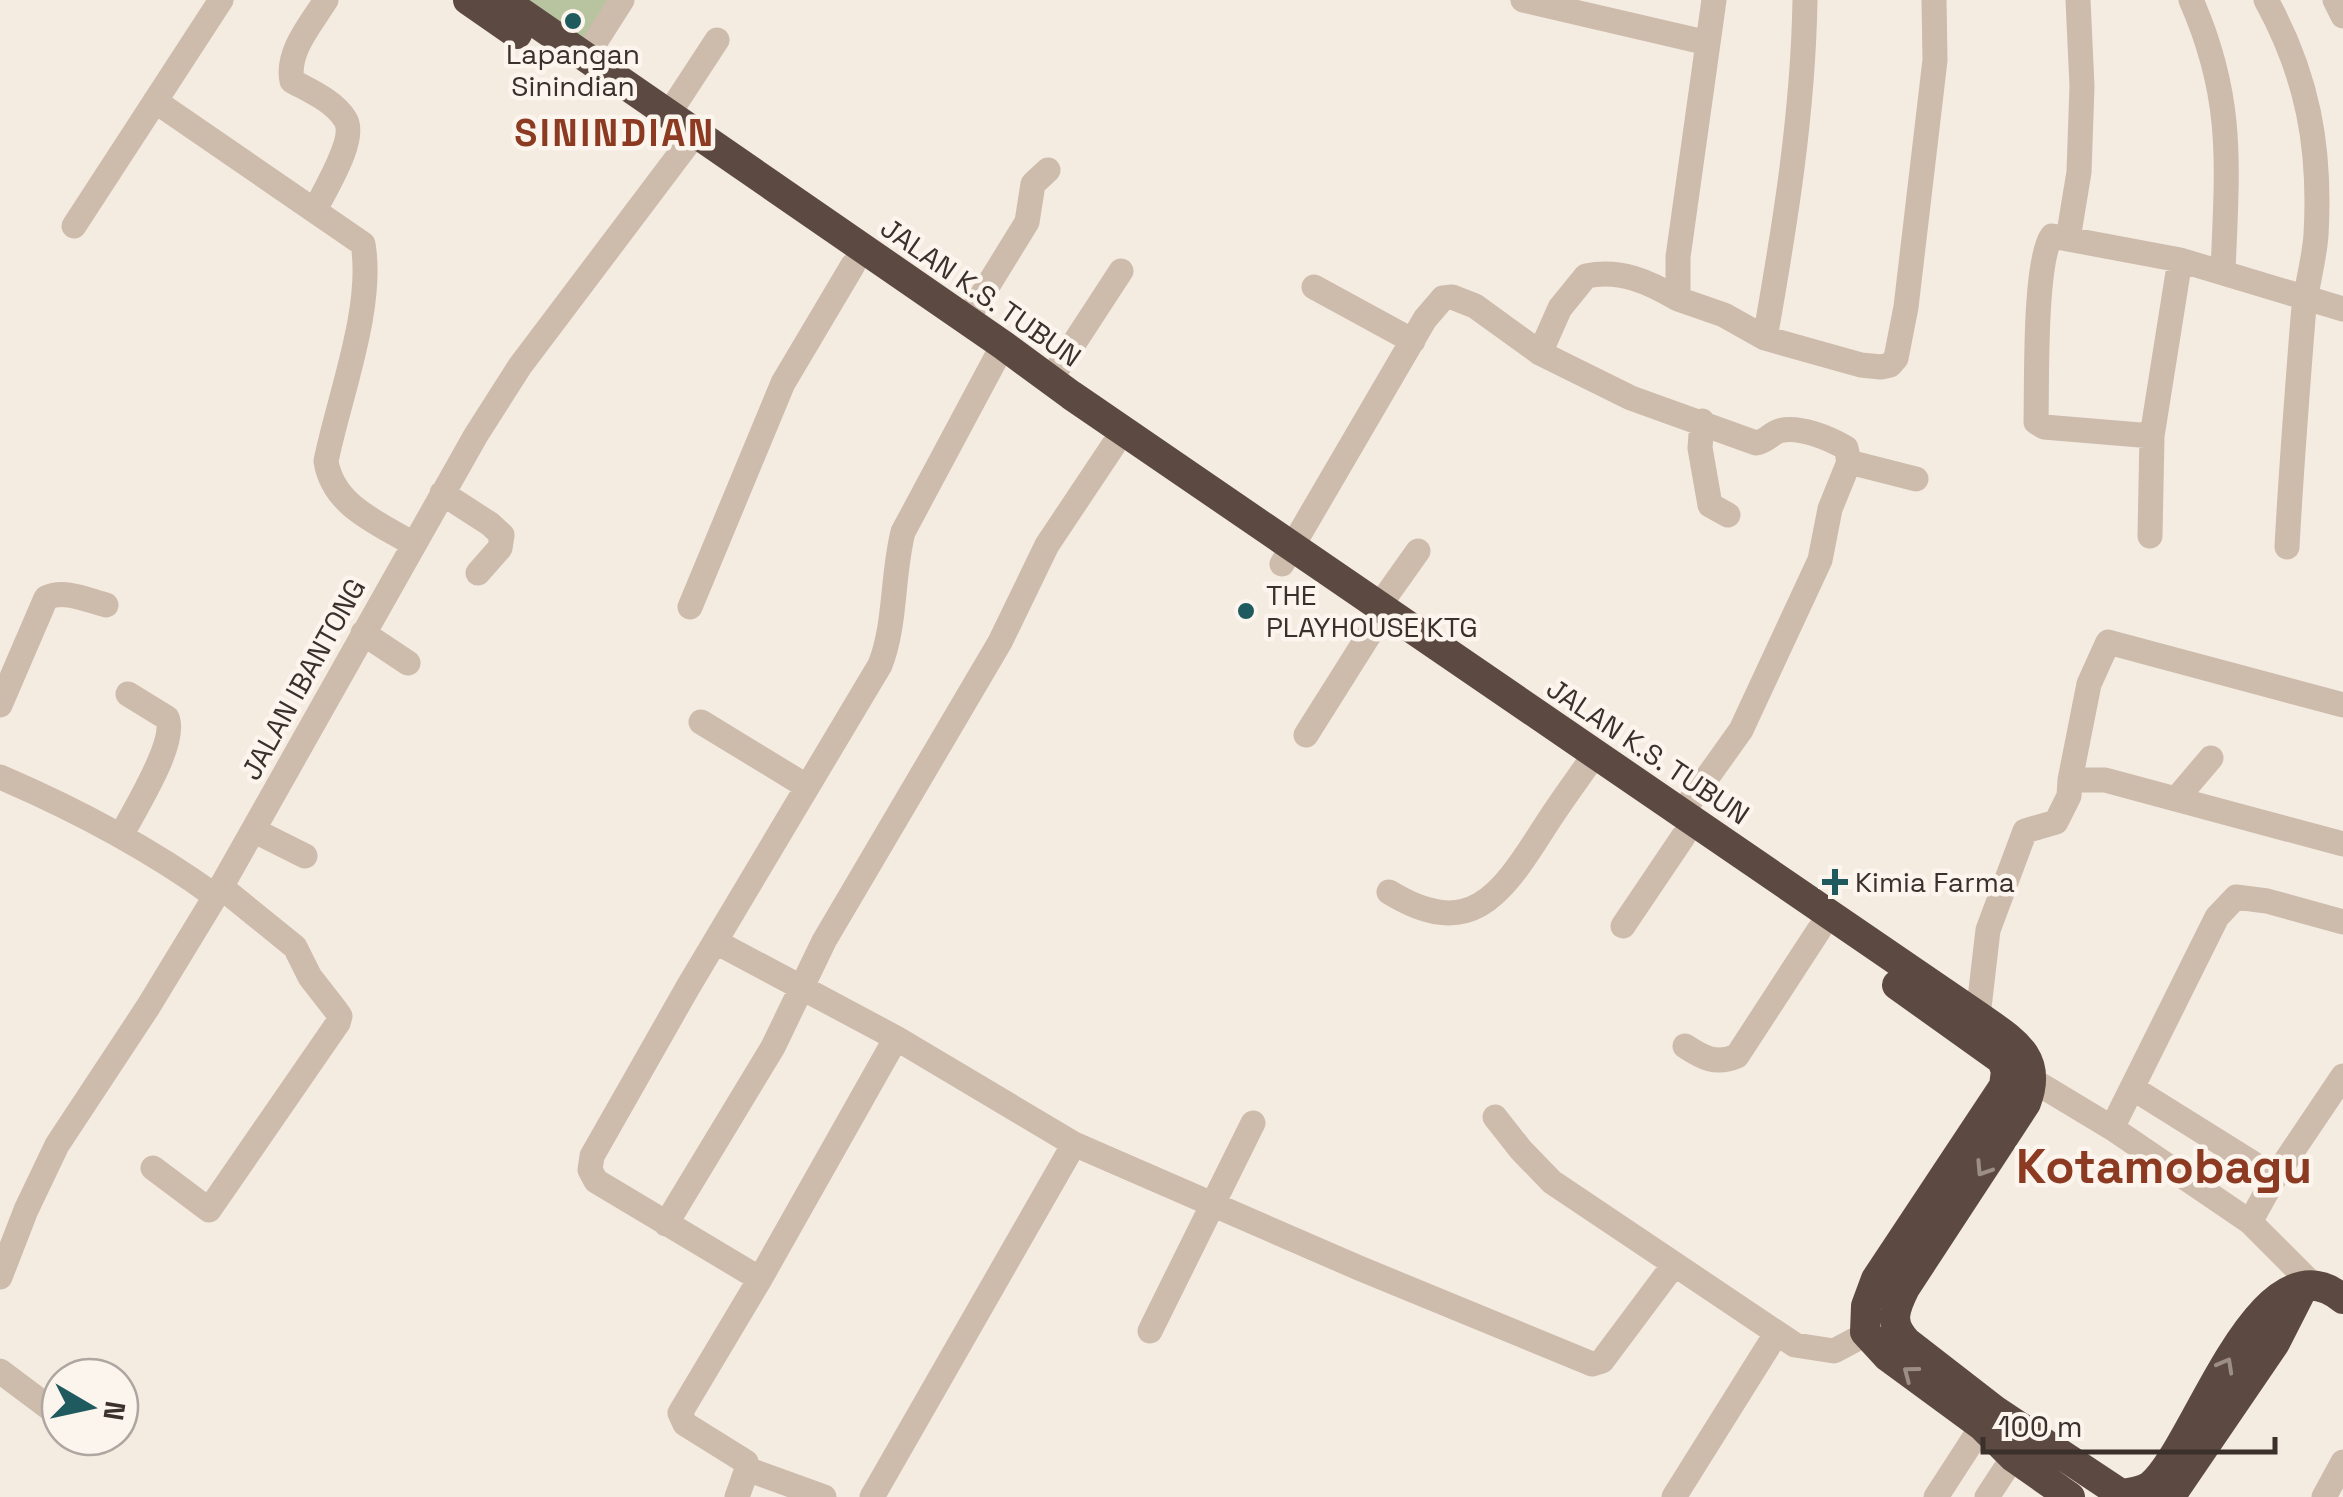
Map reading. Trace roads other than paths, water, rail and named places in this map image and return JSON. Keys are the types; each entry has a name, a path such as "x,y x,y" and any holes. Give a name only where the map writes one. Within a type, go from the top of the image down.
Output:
{"highway":[{"name":"JALAN K.S. TUBUN","path":"468,0 689,141 950,318 1112,446 1288,556"},
{"name":"JALAN K.S. TUBUN","path":"503,0 668,115 689,141 853,265 950,318"},
{"name":"JALAN K.S. TUBUN","path":"999,353 1050,380 1288,556 1589,763 1978,1016 2022,1050 2020,1076"},
{"name":"JALAN K.S. TUBUN","path":"1682,825 2020,1076"},
{"path":"2020,1076 2004,1086 1876,1279 1866,1306 1879,1327 1888,1357 1989,1419 2021,1445 2070,1497"},
{"path":"2021,1445 2120,1496 2142,1491 2153,1484 2174,1457 2241,1337 2262,1312 2291,1290 2308,1285 2332,1289 2343,1298"},
{"path":"2170,1497 2308,1285"}],"street":[{"path":"74,226 221,0"},
{"path":"315,210 344,152 348,128 346,120 330,103 292,81 290,75 297,47 326,0"},
{"path":"586,58 622,0"},
{"path":"1522,0 1708,43"},
{"path":"1678,300 1678,258 1714,0"},
{"path":"1765,338 1793,174 1804,81 1806,0"},
{"path":"1540,353 1560,308 1586,276 1620,275 1648,282 1678,300 1724,314 1765,338 1861,365 1890,365 1896,358 1906,308 1935,60 1934,0"},
{"path":"2068,239 2080,172 2078,0"},
{"path":"2191,0 2219,78 2228,137 2223,272"},
{"path":"2266,0 2287,39 2314,127 2316,238 2305,296 2287,547"},
{"path":"2335,0 2343,16"},
{"path":"668,115 717,40"},
{"path":"155,102 363,244 365,258 354,353 326,460 329,478 348,504 413,544"},
{"name":"JALAN IBANTONG","path":"1,1270 57,1145 218,892 442,493 520,366 689,141"},
{"path":"950,318 1027,222 1033,184 1048,170"},
{"path":"2152,436 2044,427 2036,422 2040,308 2046,245 2052,236 2180,260 2343,309"},
{"path":"2150,536 2152,436 2180,260"},
{"path":"690,607 783,383 853,265"},
{"path":"1050,380 1120,272"},
{"path":"1314,287 1412,341"},
{"path":"1288,556 1412,341 1434,305 1443,298 1452,297 1474,306 1540,353 1632,398 1756,443 1766,441 1778,431 1792,430 1846,448 1848,462 1830,509 1820,560 1749,714 1623,926"},
{"path":"760,1279 596,1182 590,1162 632,1082 880,665 888,642 894,564 903,532 999,353"},
{"path":"1702,421 1700,448 1710,505 1728,515"},
{"path":"666,1224 743,1100 804,988 836,919 1000,642 1047,545 1112,446"},
{"path":"1848,462 1916,479"},
{"path":"442,493 502,535 500,548 478,573"},
{"path":"1306,735 1418,551"},
{"path":"1,701 46,598 69,595 106,605"},
{"path":"362,633 408,663"},
{"path":"1978,1016 1988,930 2025,831 2056,822 2069,796 2089,684 2108,642 2343,704"},
{"path":"122,834 165,749 170,730 167,718 128,694"},
{"path":"701,722 806,786"},
{"path":"2176,798 2211,758"},
{"path":"1389,892 1411,906 1437,914 1465,912 1482,903 1526,860 1589,763"},
{"path":"0,777 81,812 218,892 295,948 310,977 340,1016 208,1210 153,1168"},
{"path":"2070,780 2105,780 2343,844"},
{"path":"252,830 305,856"},
{"path":"2112,1128 2216,918 2236,898 2267,901 2343,922"},
{"path":"1684,1046 1714,1061 1737,1056 1820,930"},
{"path":"716,942 896,1038 1074,1144 1592,1364 1602,1361 1673,1266"},
{"path":"737,1497 746,1462 685,1424 680,1412 896,1038"},
{"path":"2020,1076 2112,1128 2250,1222 2308,1285"},
{"path":"2250,1222 2275,1177 2343,1076"},
{"path":"2134,1089 2275,1177"},
{"path":"1495,1118 1552,1182 1776,1334 1805,1349 1834,1351 1879,1327"},
{"path":"1150,1331 1253,1123"},
{"path":"872,1497 1074,1144"},
{"path":"1674,1497 1776,1334"},
{"path":"0,1371 40,1401"},
{"path":"1936,1497 1989,1419"},
{"path":"1987,1497 2021,1445"},
{"path":"2324,1497 2343,1462"},
{"path":"747,1469 824,1497"}],"place":[{"name":"Lapangan Sinindian","path":"573,21"},
{"name":"THE PLAYHOUSE KTG","path":"1246,611"},
{"name":"Kimia Farma","path":"1835,882"}],"district":[{"name":"SININDIAN","path":"615,133"},
{"name":"Kotamobagu","path":"2164,1166"}]}
